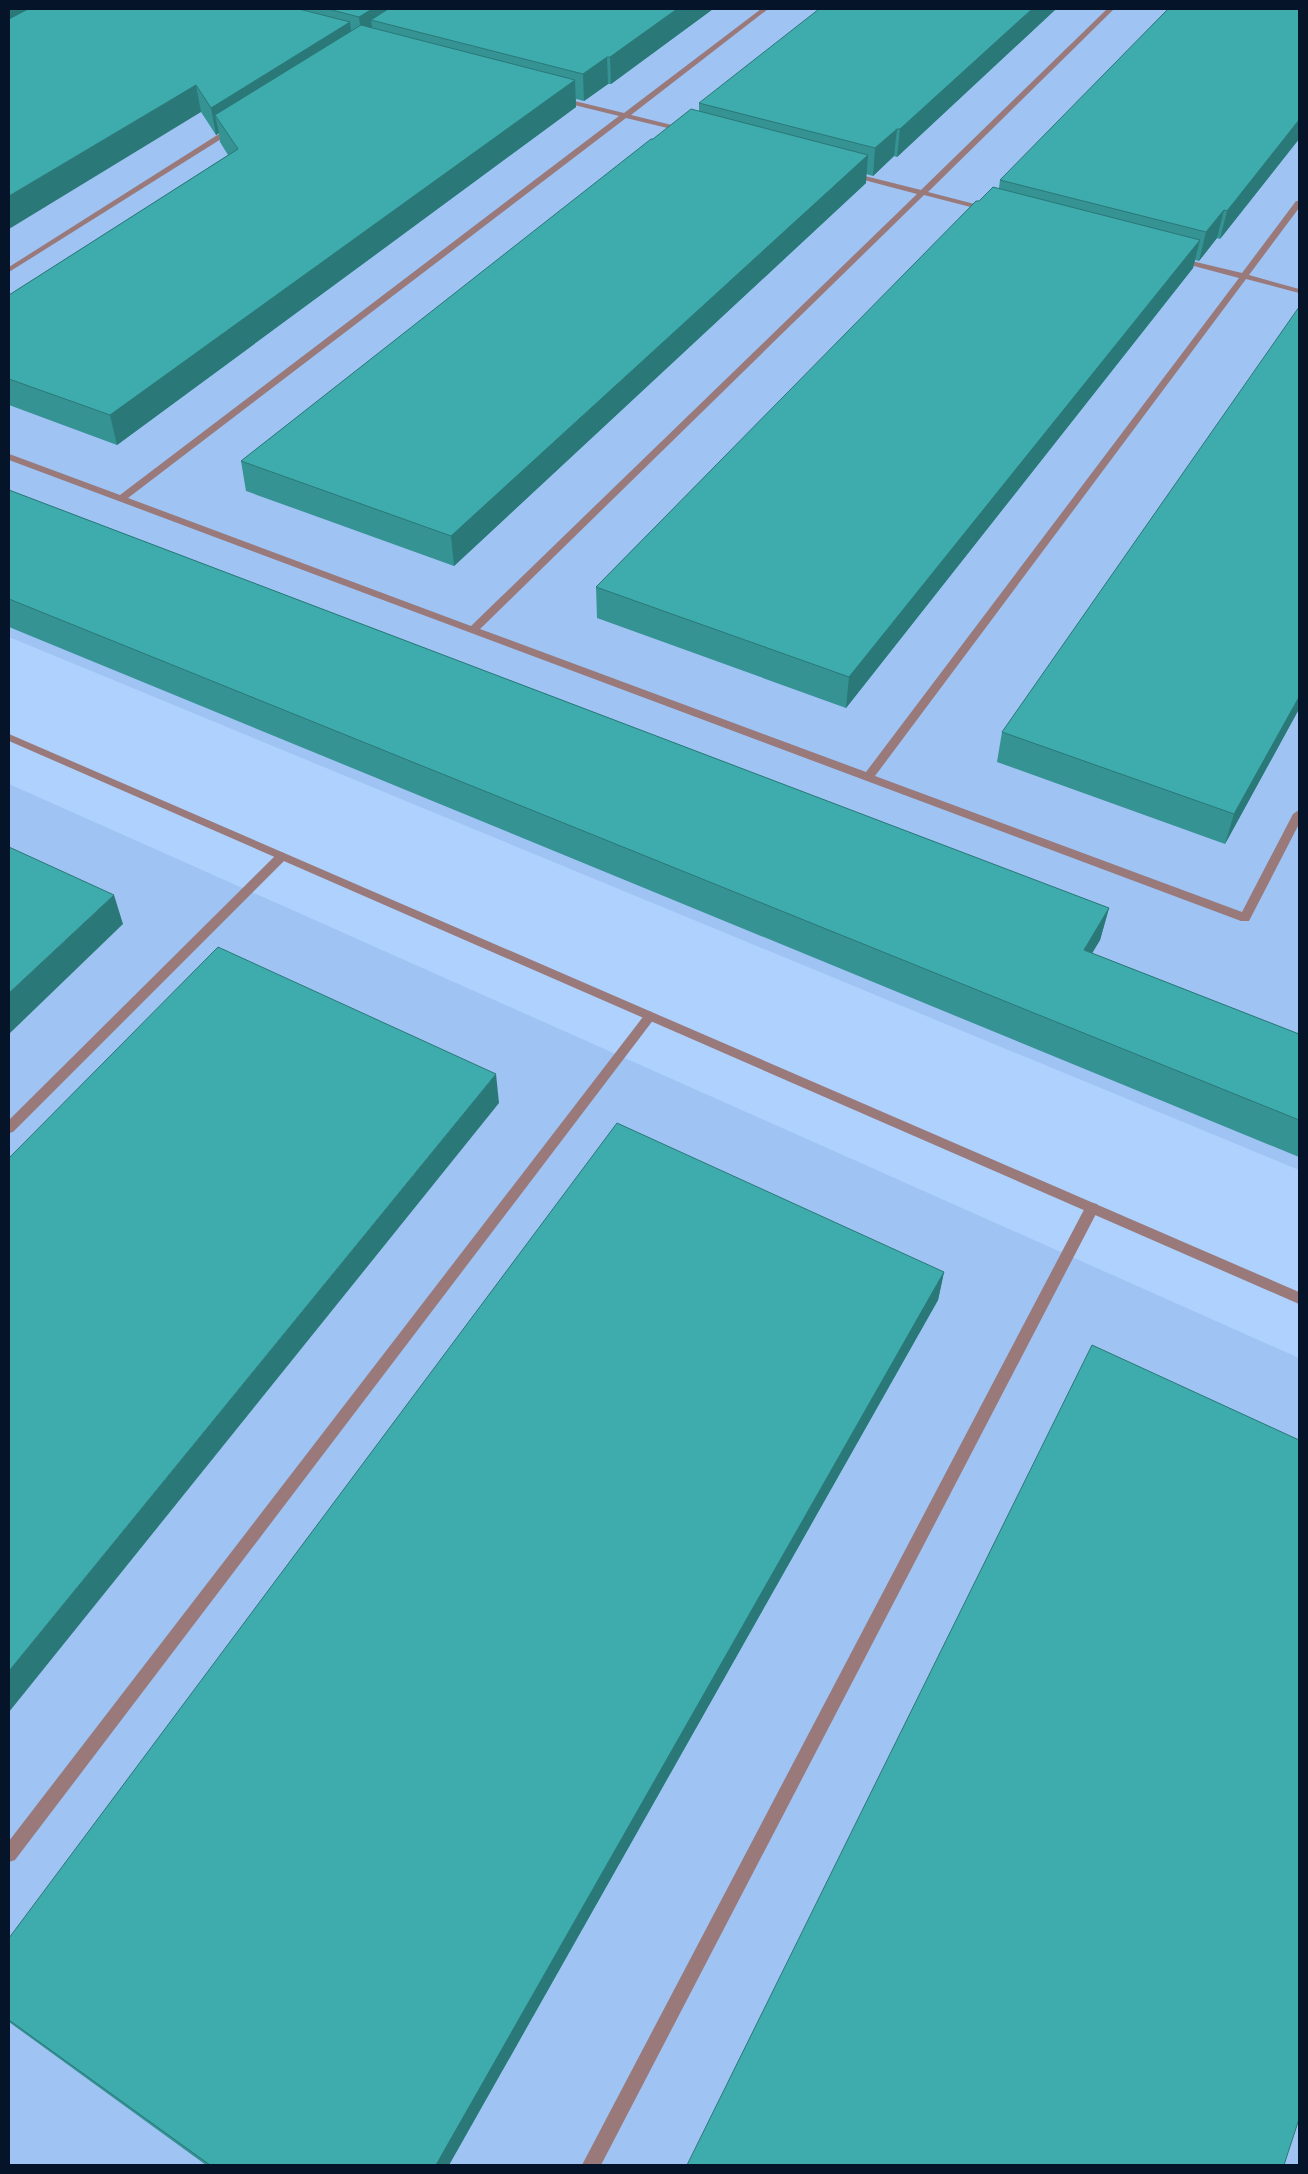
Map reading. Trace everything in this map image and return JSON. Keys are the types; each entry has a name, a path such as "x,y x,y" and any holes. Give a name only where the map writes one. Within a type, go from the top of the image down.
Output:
{"street":[{"path":"122,500 766,9"},
{"path":"473,630 1111,9"},
{"path":"550,96 692,133"},
{"path":"9,270 236,127"},
{"path":"846,173 998,212"},
{"path":"868,777 1299,203"},
{"path":"1168,257 1299,291"},
{"path":"9,458 1245,918 1299,814"},
{"path":"9,737 1299,1298"},
{"path":"9,1128 282,856"},
{"path":"9,1854 650,1016"},
{"path":"591,2165 1092,1208"}],"shaded area":[{"path":"9,9 1299,9 1299,1170 9,637"},
{"path":"9,784 1299,1358 1299,2165 9,2165"}],"building":[{"path":"28,9 299,9 350,22 211,108 196,85 9,196 9,19"},
{"path":"328,9 372,9 359,17"},
{"path":"388,9 677,9 583,74 371,20"},
{"path":"819,9 1032,9 900,129 897,129 875,148 699,103"},
{"path":"1168,9 1299,9 1299,120 1227,211 1224,210 1206,232 1000,180"},
{"path":"361,25 575,80 110,415 9,379 9,295 238,149 215,115"},
{"path":"691,109 868,155 451,536 241,461 651,139"},
{"path":"993,187 1200,240 849,677 596,587 976,201 979,201"},
{"path":"1299,307 1299,697 1234,814 1002,732"},
{"path":"9,490 1109,908 1084,950 1299,1034 1299,1120 9,599"},
{"path":"9,847 114,895 9,993"},
{"path":"218,947 496,1074 9,1671 9,1158"},
{"path":"617,1123 944,1272 436,2165 210,2165 9,2020 9,1938"},
{"path":"1092,1345 1299,1440 1299,2119 1284,2165 687,2165"}]}
